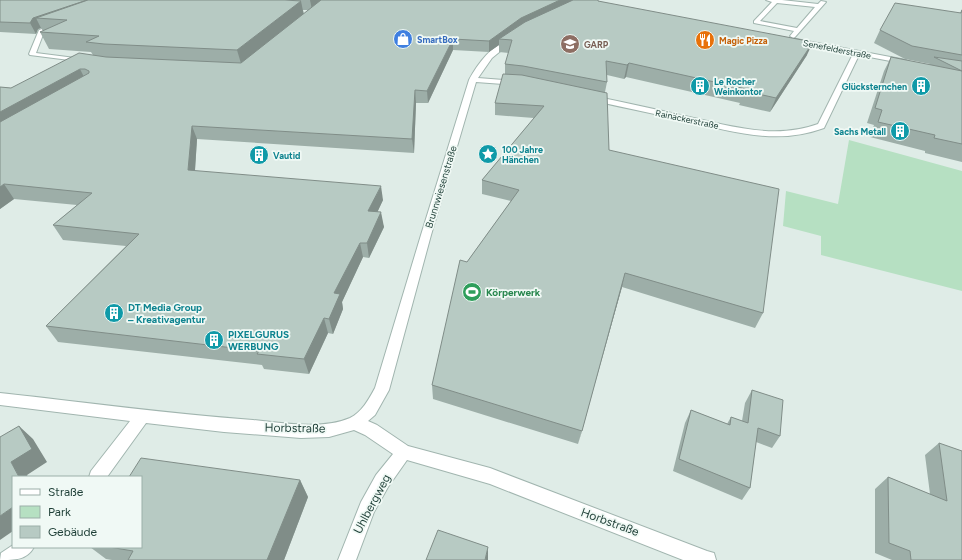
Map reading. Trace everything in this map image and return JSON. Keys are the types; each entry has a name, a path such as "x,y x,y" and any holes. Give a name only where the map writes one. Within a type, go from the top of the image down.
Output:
{"street":[{"path":"766,0 819,6"},
{"path":"776,1 756,22 798,30 824,0"},
{"path":"63,24 41,31 32,54 90,62"},
{"name":"Senefelderstraße","path":"798,30 790,40 910,63"},
{"name":"Brunnwiesenstraße","path":"355,423 370,410 382,390 406,301 473,80 482,64 492,53 518,35"},
{"name":"Rainäckerstraße","path":"582,96 728,128 767,133 799,133 821,126 857,53"},
{"path":"473,80 510,81 529,85"},
{"name":"Horbstraße","path":"0,399 224,425 301,431 329,430 355,423 371,430 404,452 490,476 707,560"},
{"path":"98,476 142,416"},
{"name":"Uhlbergweg","path":"347,560 367,508 382,481 404,452"},
{"path":"8,560 24,548"}],"green space":[{"path":"849,140 962,171 962,291 821,255 821,236 783,226 786,191 838,204"}],"building":[{"path":"0,0 87,0 33,18 30,23 0,22"},
{"path":"88,0 301,1 237,50 104,44 86,42 99,36 40,32 67,20 36,18"},
{"path":"321,0 560,0 521,18 489,41 453,39 427,91 415,90 412,139 192,126 188,170 381,186 368,211 381,212 367,243 360,243 334,293 340,294 329,319 324,318 304,359 257,354 259,351 46,326 139,234 53,225 92,193 4,184 0,187 0,122 89,73 89,71 80,69 0,112 0,87 11,88 79,53 106,57 241,63"},
{"path":"573,0 598,0 813,42 776,98 745,91 746,89 629,63 627,65 606,61 607,82 505,64 512,40 499,39 525,22"},
{"path":"895,3 961,13 962,10 962,55 912,46 880,30"},
{"path":"891,57 962,71 962,144 934,138 935,135 878,122 882,110 875,108"},
{"path":"934,57 962,61 962,71"},
{"path":"503,74 522,75 607,93 609,150 779,189 763,313 625,273 582,431 432,385 460,260 467,262 519,190 482,180 544,106 495,103"},
{"path":"752,390 783,400 780,436 758,428 750,488 679,459 691,410 730,425 731,417 748,423"},
{"path":"19,426 32,449 11,462 18,476 12,476 12,508 0,516 0,437"},
{"path":"939,443 962,451 962,560 911,560 910,551 889,543 888,477 947,501"},
{"path":"141,458 300,480 267,560 128,560 133,551 115,548 142,548 142,476 130,476"},
{"path":"438,530 488,547 485,560 426,560"}],"place":[{"name":"SmartBox","path":"403,39"},
{"name":"Magic Pizza","path":"705,40"},
{"name":"GARP","path":"570,44"},
{"name":"Le Rocher Weinkontor","path":"700,86"},
{"name":"Glücksternchen","path":"921,86"},
{"name":"Sachs Metall","path":"900,131"},
{"name":"100 Jahre Hänchen","path":"488,154"},
{"name":"Vautid","path":"259,155"},
{"name":"Körperwerk","path":"472,292"},
{"name":"DT Media Group – Kreativagentur","path":"114,313"},
{"name":"PIXELGURUS WERBUNG","path":"214,340"}]}
